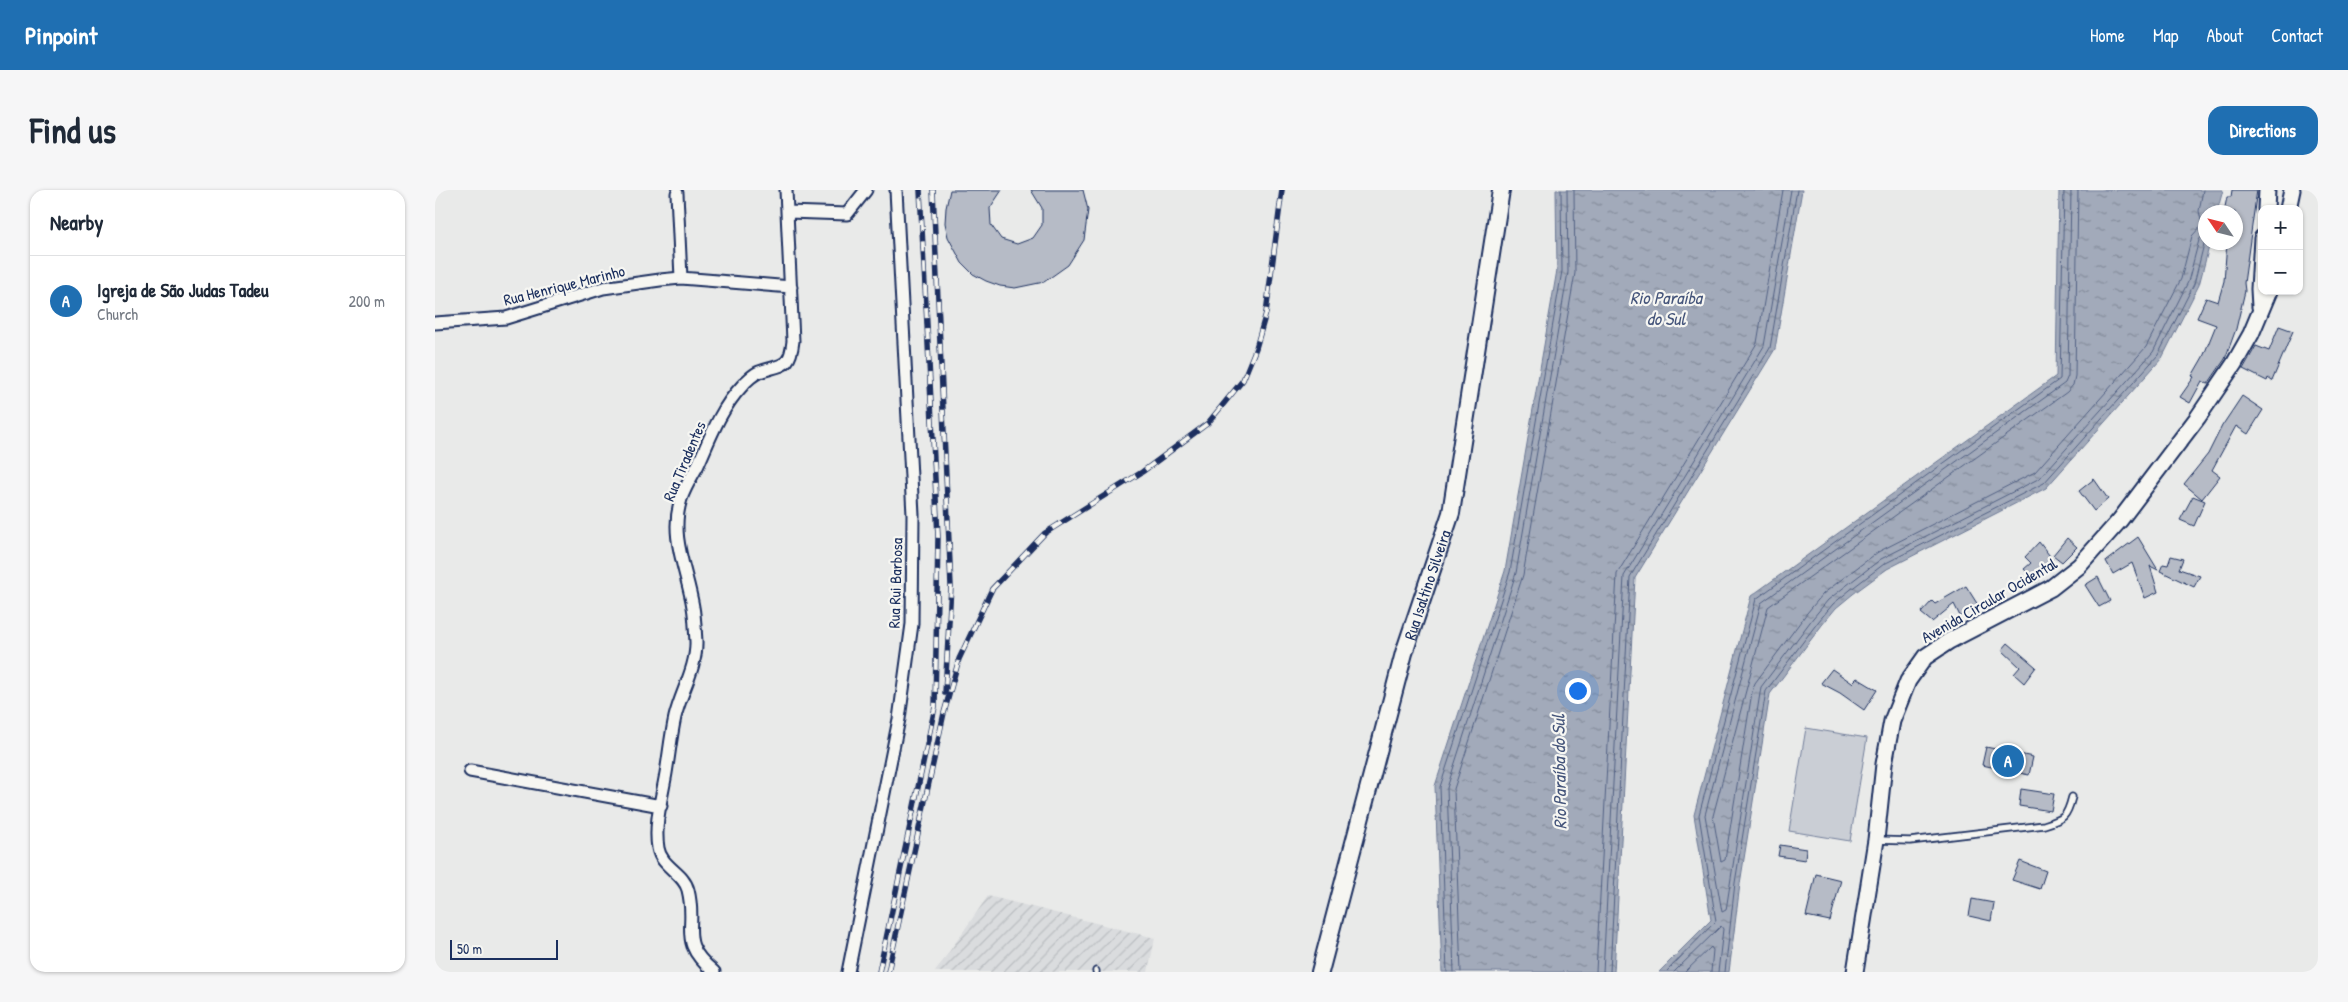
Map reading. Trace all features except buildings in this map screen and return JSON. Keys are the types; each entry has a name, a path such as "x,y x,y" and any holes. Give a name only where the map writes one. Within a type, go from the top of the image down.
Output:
{"main road":[{"name":"Rua Isaltino Silveira","path":"1320,972 1404,653 1451,513 1501,190"}],"street":[{"name":"Rua Tiradentes","path":"714,972 698,959 691,943 690,900 687,887 665,863 658,850 661,806 675,717 691,668 696,643 693,606 678,549 677,524 681,499 720,417 741,386 758,372 777,368 787,363 792,354 787,190"},
{"path":"788,212 847,214 866,190"},
{"name":"Rua Rui Barbosa","path":"848,972 899,719 911,624 913,515 897,190"},
{"path":"2265,205 2267,190"},
{"path":"2289,205 2293,190"},
{"path":"677,193 681,278"},
{"path":"2261,250 2259,289 2261,311"},
{"name":"Rua Henrique Marinho","path":"435,323 506,318 603,288 681,278 791,287"},
{"name":"Avenida Circular Ocidental","path":"1855,972 1876,840 1884,764 1892,721 1908,681 1925,657 1949,640 2051,588 2079,566 2126,513 2198,417 2234,364 2267,295"},
{"path":"470,771 661,806"}],"lane":[{"path":"1876,840 1910,841 2044,825 2061,820 2068,812 2072,797"}],"shaded area":[{"path":"1806,728 1867,738 1850,841 1789,831"},
{"path":"988,896 1155,938 1148,972 935,972"}],"water":[{"name":"Rio Paraíba do Sul","path":"1556,190 1802,190 1775,349 1635,578 1614,972 1442,972 1435,786 1505,571 1557,270"},
{"path":"2059,190 2223,190 2219,205 2198,205 2198,250 2208,250 2199,285 2162,358 2046,488 1887,569 1853,594 1836,608 1770,694 1740,884 1729,972 1659,972 1711,920 1694,815 1751,596 2056,376"}],"railway":[{"path":"879,972 935,707 938,536 920,190"},
{"path":"933,190 951,586 945,693"},
{"path":"888,972 944,713 959,659 992,589 1045,533 1142,472 1208,423 1243,380 1256,348 1266,313 1282,190"}],"place":[{"name":"Igreja de São Judas Tadeu","path":"2008,761"}]}
